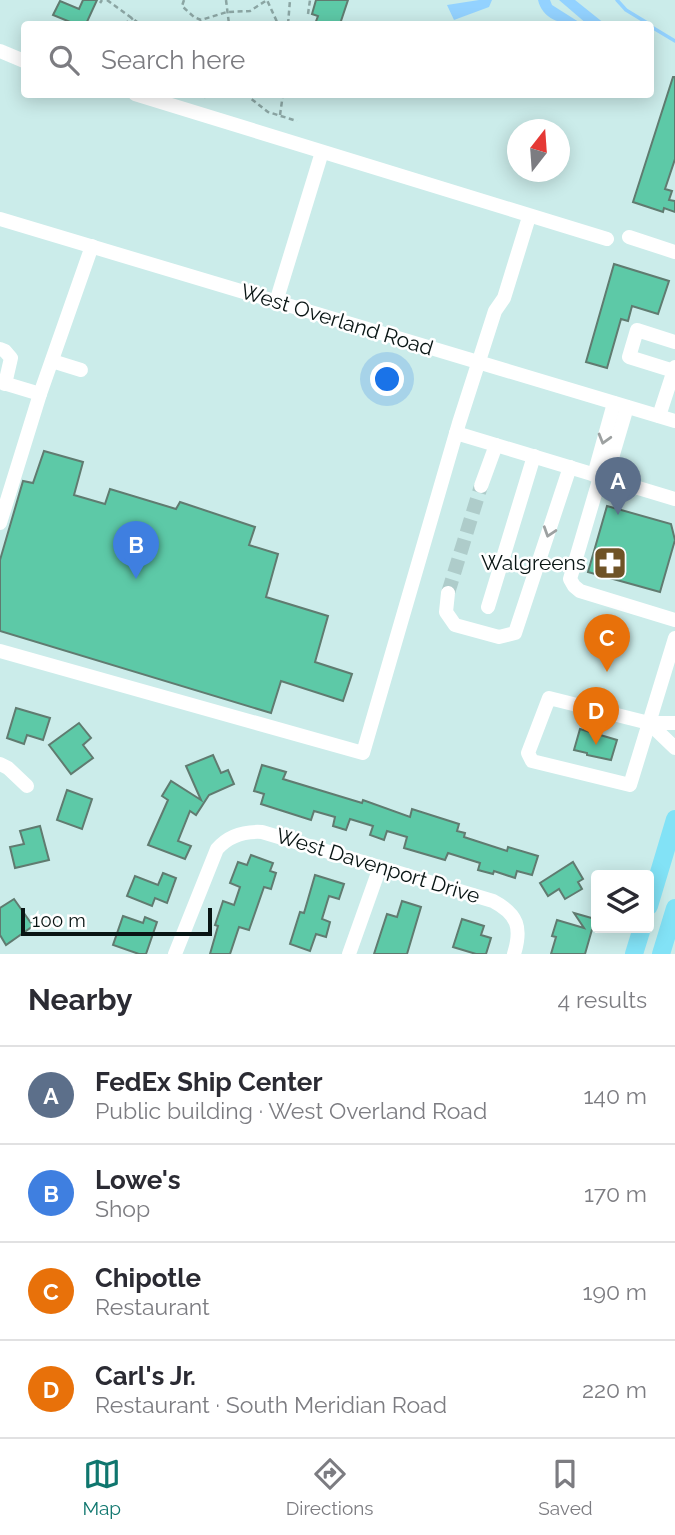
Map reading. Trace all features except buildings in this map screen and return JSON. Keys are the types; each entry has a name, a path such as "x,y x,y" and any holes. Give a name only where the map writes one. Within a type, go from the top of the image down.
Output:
{"main road":[{"path":"654,889 675,819"},
{"path":"661,954 675,908"},
{"path":"634,954 640,933"}],"street":[{"path":"0,51 21,60"},
{"path":"148,98 607,239"},
{"path":"276,302 322,152"},
{"path":"0,651 363,753 456,433 495,310 504,298 529,216"},
{"name":"West Overland Road","path":"0,219 675,421"},
{"path":"629,237 675,252"},
{"path":"0,523 40,394 92,246"},
{"path":"659,416 674,376 629,357 637,330 675,342"},
{"path":"0,349 10,358 3,383 40,394"},
{"path":"52,361 81,370"},
{"path":"620,405 570,579 580,591 675,620"},
{"path":"456,433 675,499"},
{"path":"481,486 496,445"},
{"path":"488,607 534,456"},
{"path":"448,593 446,612 455,625 499,637 515,633 570,467"},
{"path":"675,638 649,723 630,785 532,761 528,752 548,698 649,723 675,723"},
{"path":"649,723 675,748"},
{"path":"0,764 27,786"},
{"name":"West Davenport Drive","path":"175,954 217,849 223,841 247,831 262,832 494,901 506,908 516,920 518,932 514,954"},
{"path":"349,954 380,867"}],"path":[{"path":"114,5 117,0"},
{"path":"184,0 182,6 201,20 227,12 250,11 267,0 277,21"},
{"path":"226,0 228,21"},
{"path":"288,21 290,0"},
{"path":"309,14 310,0"},
{"path":"103,1 114,5 136,21"},
{"path":"191,21 194,17"},
{"path":"128,21 133,18"},
{"path":"250,98 268,112 297,121"},
{"path":"280,116 282,98"}],"water":[{"path":"492,0 489,7 454,20 447,5"},
{"path":"538,0 550,0 552,5 577,21 555,20 544,13"},
{"path":"559,0 575,0 601,21 584,21"}],"waterway":[{"path":"617,0 626,10 644,21"},
{"path":"654,28 675,41"}],"tunnel":[{"path":"448,593 481,486"}],"place":[{"name":"FedEx Ship Center","path":"618,515"},
{"name":"Walgreens","path":"610,563"},
{"name":"Lowe's","path":"136,579"},
{"name":"Chipotle","path":"607,672"},
{"name":"Carl's Jr.","path":"596,745"}]}
